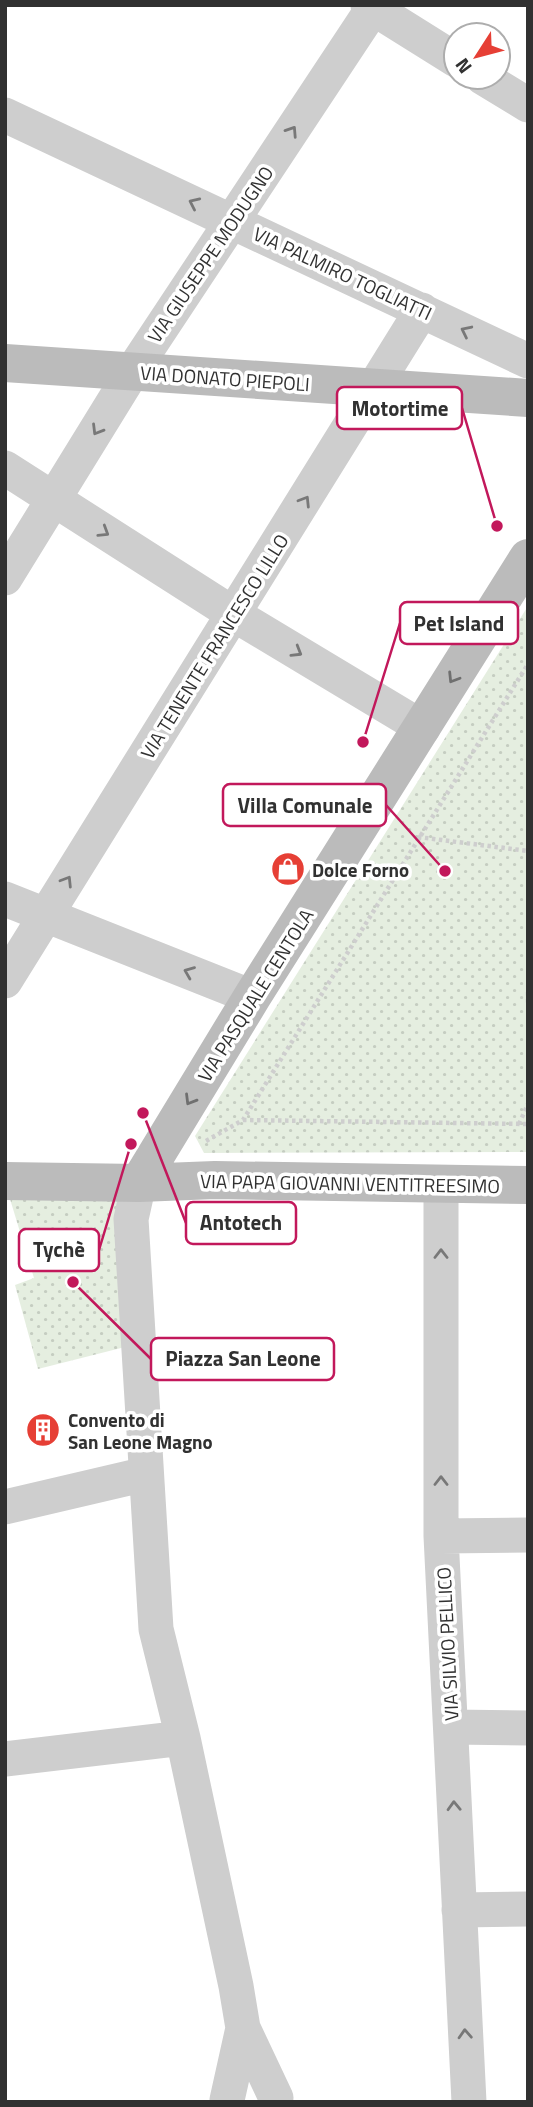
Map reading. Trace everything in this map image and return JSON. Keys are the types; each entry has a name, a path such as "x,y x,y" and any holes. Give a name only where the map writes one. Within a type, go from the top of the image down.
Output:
{"street":[{"path":"372,6 442,51"},
{"name":"VIA GIUSEPPE MODUGNO","path":"5,578 132,372 372,6"},
{"path":"504,91 528,106"},
{"name":"VIA PALMIRO TOGLIATTI","path":"5,115 422,310 527,356"},
{"name":"VIA TENENTE FRANCESCO LILLO","path":"5,981 235,615 422,310"},
{"name":"VIA DONATO PIEPOLI","path":"5,363 528,398"},
{"path":"5,468 235,615 422,728"},
{"name":"VIA PASQUALE CENTOLA","path":"139,1183 252,997 528,558"},
{"path":"5,899 252,997"},
{"name":"VIA PAPA GIOVANNI VENTITREESIMO","path":"5,1181 139,1183 215,1180 528,1185"},
{"path":"139,1183 131,1219 156,1629 183,1738 243,2028 278,2100"},
{"name":"VIA SILVIO PELLICO","path":"441,1185 441,1536 469,2102"},
{"path":"5,1507 146,1474"},
{"path":"441,1536 528,1535"},
{"path":"451,1727 528,1728"},
{"path":"5,1759 183,1738"},
{"path":"459,1910 528,1909"},
{"path":"226,2101 243,2028"},
{"path":"226,2101 235,2094 256,2089 267,2092 278,2100"}],"path":[{"path":"200,1144 243,1120 528,664"},
{"path":"418,837 528,851"},
{"path":"528,992 528,1006"},
{"path":"519,1124 528,1104"},
{"path":"243,1120 528,1124"}],"shaded area":[{"path":"528,606 528,1152 204,1153 195,1136"},
{"path":"117,1195 125,1347 38,1369 15,1285 34,1278 10,1199"}],"place":[{"name":"Motortime","path":"497,526"},
{"name":"Pet Island","path":"363,742"},
{"name":"Dolce Forno","path":"288,869"},
{"name":"Villa Comunale","path":"445,871"},
{"name":"Antotech","path":"143,1113"},
{"name":"Tychè","path":"131,1144"},
{"name":"Piazza San Leone","path":"73,1282"},
{"name":"Convento di San Leone Magno","path":"43,1430"}]}
